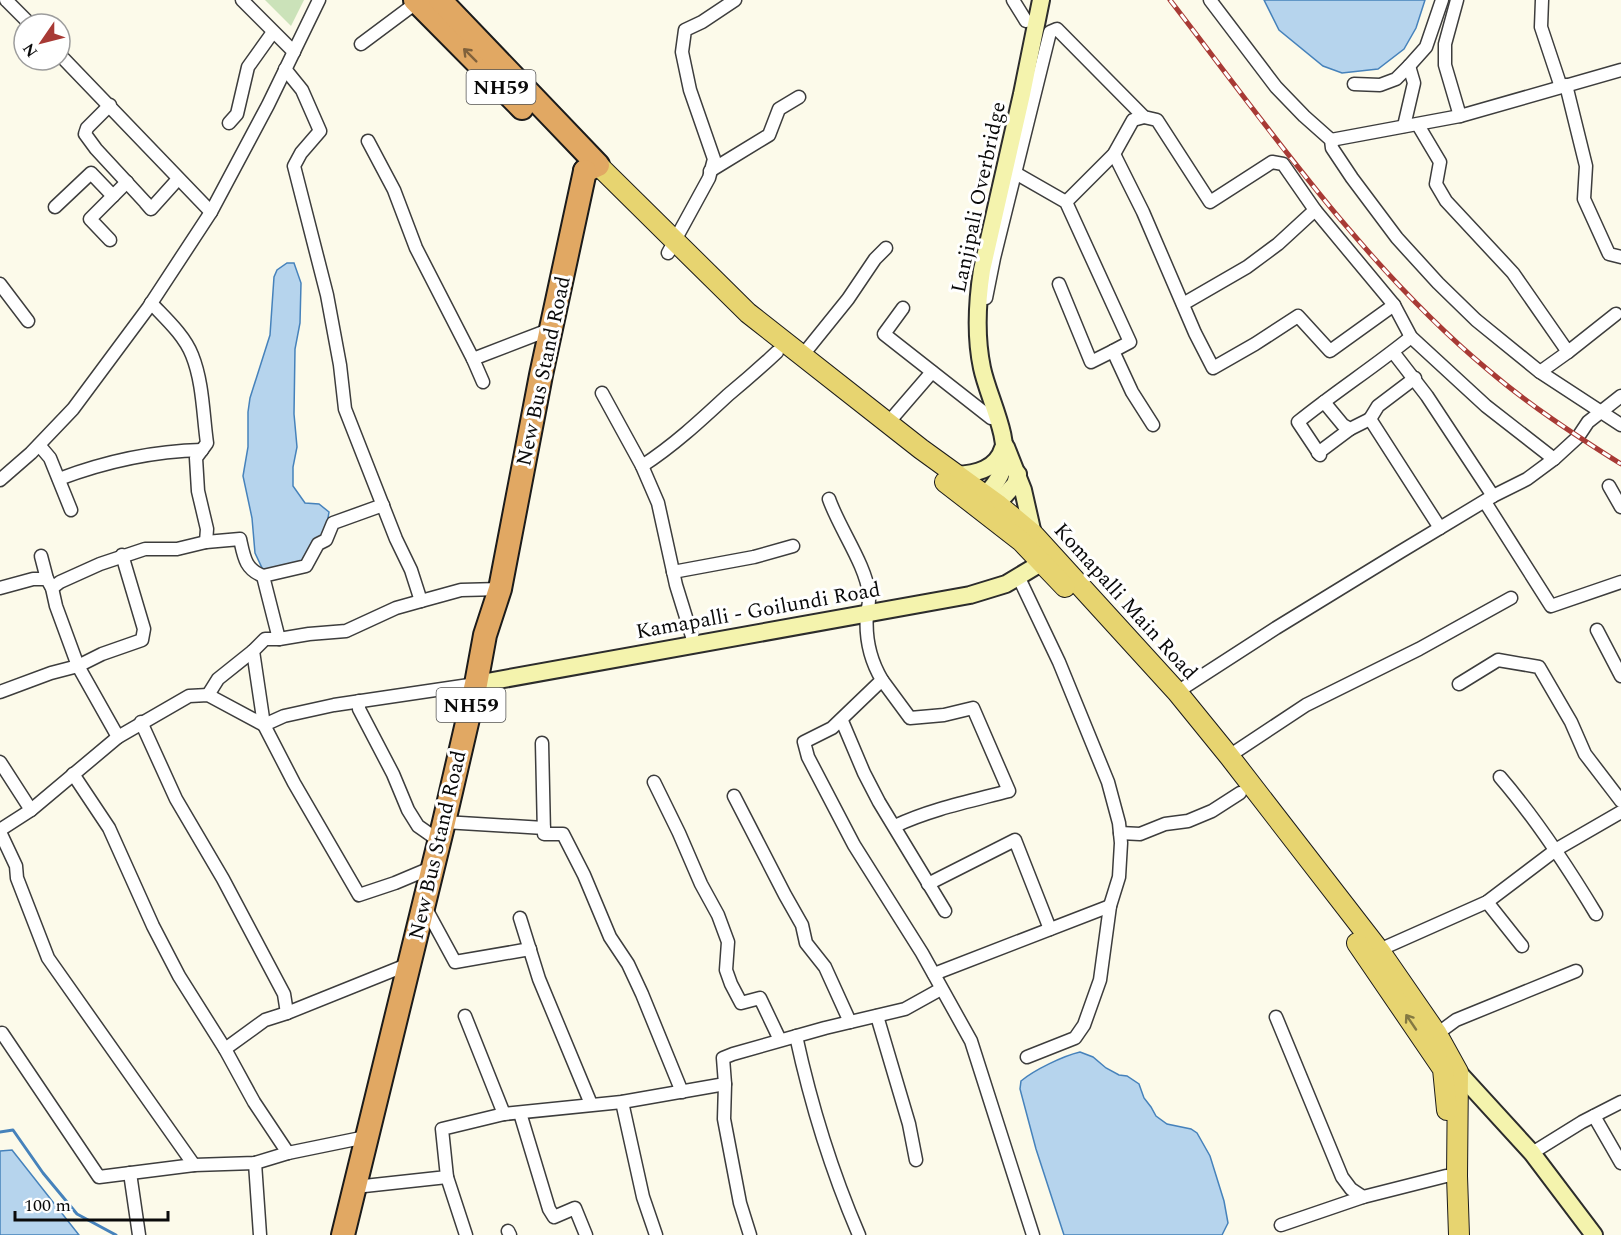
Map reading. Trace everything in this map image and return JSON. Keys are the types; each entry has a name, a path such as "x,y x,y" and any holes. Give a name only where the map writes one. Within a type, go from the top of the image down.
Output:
{"highway":[{"name":"NH59","path":"440,0 591,168"},
{"name":"NH59","path":"418,1 591,168"},
{"name":"New Bus Stand Road","path":"343,1235 433,867 476,684 485,635 500,589 551,329 591,168"}],"main road":[{"path":"591,168 671,247 732,314 777,352 986,502 1020,541 1127,652 1212,755 1239,793 1359,945 1450,1071 1453,1235"},
{"name":"Komapalli Main Road","path":"671,247 748,313 956,475 986,502 1033,534 1177,692 1229,756 1379,950 1437,1034 1450,1071"},
{"path":"1452,1176 1460,1235"}],"street":[{"path":"6,0 18,12"},
{"path":"242,0 294,52"},
{"path":"0,480 39,445 73,409 152,303 210,212 319,0"},
{"path":"671,247 709,178 714,159 690,90 682,52 685,30 702,22 735,0"},
{"path":"1013,0 1026,21"},
{"name":"Lanjipali Overbridge","path":"1033,534 1018,474 999,432 982,368 977,312 982,270 1041,0"},
{"path":"1210,0 1276,87 1331,140 1332,148 1352,178 1417,261 1476,321 1540,372 1621,425"},
{"path":"1354,84 1380,85 1396,79 1426,47 1442,0"},
{"path":"1457,0 1445,44 1445,65 1460,116"},
{"path":"1542,0 1541,27 1563,86 1586,166 1584,200 1609,254 1621,257"},
{"path":"361,44 418,1"},
{"path":"956,475 986,469 997,460 1000,405 986,350 984,310 990,276 1017,174 1050,32 1057,29 1144,117"},
{"path":"229,123 237,114 248,67 273,32"},
{"path":"1404,126 1414,83 1409,66"},
{"path":"72,67 210,212"},
{"path":"285,69 302,90 320,131 301,153 294,166 327,295 340,365 345,409 411,570 421,601"},
{"path":"1331,140 1460,116 1563,86 1620,74"},
{"path":"710,171 769,135 779,109 799,97"},
{"path":"110,105 87,128 85,134 151,209 178,179"},
{"path":"1066,202 1114,154 1133,120 1144,117 1156,120 1210,202 1272,162 1283,164 1315,210 1394,305 1411,337 1486,406 1554,459"},
{"path":"1418,125 1440,162 1436,184 1446,201 1513,273 1568,352"},
{"path":"368,141 394,190 416,248 483,382"},
{"path":"1114,154 1143,212 1213,368 1298,316 1330,351 1394,305"},
{"path":"100,183 115,170"},
{"path":"55,207 91,173 112,196"},
{"path":"1017,174 1066,202 1130,342 1091,362 1059,284"},
{"path":"110,240 90,219 127,183"},
{"path":"1183,304 1247,267 1278,244 1315,210"},
{"path":"802,356 848,299 875,259 886,248"},
{"path":"0,284 28,321"},
{"path":"152,303 183,339 192,355 199,383 207,443 196,458 198,491 207,529 206,542"},
{"path":"903,308 884,334 932,372 999,432 1005,458 1003,469 986,502"},
{"path":"1540,372 1616,314"},
{"path":"473,359 551,329"},
{"path":"1411,337 1298,422 1319,454 1350,429 1370,419 1378,406 1415,378"},
{"path":"1113,351 1132,392 1154,425"},
{"path":"642,466 696,425 777,352"},
{"path":"1393,352 1415,378 1551,606 1621,582"},
{"path":"888,423 932,372"},
{"path":"602,393 642,466 658,503 673,572 694,643"},
{"path":"1177,692 1276,628 1440,528 1527,479 1554,459 1578,437 1588,422 1621,396"},
{"path":"1324,402 1350,429"},
{"path":"1370,419 1440,528"},
{"path":"39,445 50,458 71,510"},
{"path":"59,479 91,467 175,450 202,450"},
{"path":"986,502 1015,484 1018,474"},
{"path":"1609,486 1621,507"},
{"path":"829,499 863,573 870,595 867,613 870,651 874,666 882,680 910,718 944,716 973,708 1010,790 917,816 895,826"},
{"path":"0,588 33,579 50,584 60,582 122,555 145,549 177,549 206,542 240,539 245,560 253,572 263,576 306,566 318,544 326,540 333,523 383,505"},
{"path":"673,572 754,557 793,546"},
{"path":"0,692 78,666 102,654 142,640 144,629 122,555"},
{"path":"41,556 78,666 118,737"},
{"name":"Kamapalli - Goilundi Road","path":"476,684 970,595 1019,578 1041,563"},
{"path":"263,576 279,639"},
{"path":"1019,578 1059,662 1108,782 1119,823 1121,843 1119,877 1110,906 1100,980 1084,1025 1075,1038 1027,1057"},
{"path":"208,695 218,680 264,639 346,631 396,608 461,590 500,589"},
{"path":"1229,756 1306,705 1419,649 1511,598"},
{"path":"1597,630 1621,676"},
{"path":"253,651 264,725 294,783 359,895 395,884 433,867"},
{"path":"1459,684 1498,660 1539,667 1571,722 1585,754 1621,801"},
{"path":"882,680 842,721 804,742 808,757 854,845 934,974 971,1041 1033,1235"},
{"path":"264,725 284,716 359,701 476,684"},
{"path":"195,1165 48,958 17,878 16,866 0,831 31,810 118,737 189,696 208,695 264,725"},
{"path":"359,701 359,709 418,826 441,831 544,828"},
{"path":"842,721 864,773 945,911"},
{"path":"141,722 176,799 223,879 284,994 287,1013"},
{"path":"542,743 544,834 563,834 584,875 610,937 628,964 642,994 682,1092"},
{"path":"0,762 31,810"},
{"path":"73,774 109,828 153,926 179,976 225,1049 254,1102 288,1153"},
{"path":"1500,777 1524,804 1557,849 1596,915"},
{"path":"654,782 701,884 718,915 728,942 726,970 731,984 741,1003 760,998 780,1040"},
{"path":"1120,833 1140,834 1165,824 1188,821 1212,811 1239,793"},
{"path":"734,796 802,925 806,943 825,967 850,1022"},
{"path":"1379,950 1486,902 1557,849 1621,812"},
{"path":"928,884 1015,840 1050,929"},
{"path":"1486,902 1522,946"},
{"path":"424,904 455,962 530,948"},
{"path":"934,974 1110,906"},
{"path":"520,918 539,979 591,1104"},
{"path":"225,1049 265,1020 409,964"},
{"path":"1437,1034 1456,1020 1576,971"},
{"path":"750,1235 740,1203 724,1119 723,1058 780,1040 905,1009 941,988"},
{"path":"465,1016 504,1114"},
{"path":"877,1016 909,1124 916,1160"},
{"path":"1275,1017 1342,1177 1351,1189 1363,1197"},
{"path":"2,1033 99,1177 195,1165 255,1163 288,1153 366,1137"},
{"path":"796,1036 817,1123 830,1165 858,1235"},
{"path":"1450,1071 1532,1153 1594,1235"},
{"path":"466,1235 447,1178 442,1130 504,1114 622,1102 725,1084"},
{"path":"622,1102 643,1197 656,1235"},
{"path":"1532,1153 1621,1102"},
{"path":"520,1113 549,1209 554,1217 575,1208 586,1235"},
{"path":"1594,1116 1621,1163"},
{"path":"255,1163 260,1235"},
{"path":"130,1173 139,1235"},
{"path":"1281,1225 1363,1197 1452,1176"},
{"path":"355,1187 447,1178"}],"green space":[{"path":"265,0 304,0 291,26"}],"water":[{"path":"1264,0 1425,0 1416,28 1404,49 1378,69 1342,73 1323,66 1279,30"},
{"path":"287,263 294,263 301,283 300,323 295,349 294,414 297,447 293,467 293,486 305,503 319,504 329,512 325,536 307,561 264,572 255,553 252,518 243,476 248,447 250,398 270,335 274,277 277,270"},
{"path":"1080,1052 1093,1057 1106,1068 1119,1075 1127,1076 1139,1084 1144,1098 1156,1116 1167,1124 1191,1129 1197,1133 1210,1156 1224,1201 1228,1223 1222,1235 1064,1235 1036,1149 1020,1089 1021,1081 1033,1072"},
{"path":"12,1150 79,1235 0,1235 0,1151"}],"waterway":[{"path":"0,1132 13,1130 43,1173 77,1214 116,1235"}],"railway":[{"path":"1170,0 1319,194 1400,286 1442,329 1519,395 1621,464"}]}
